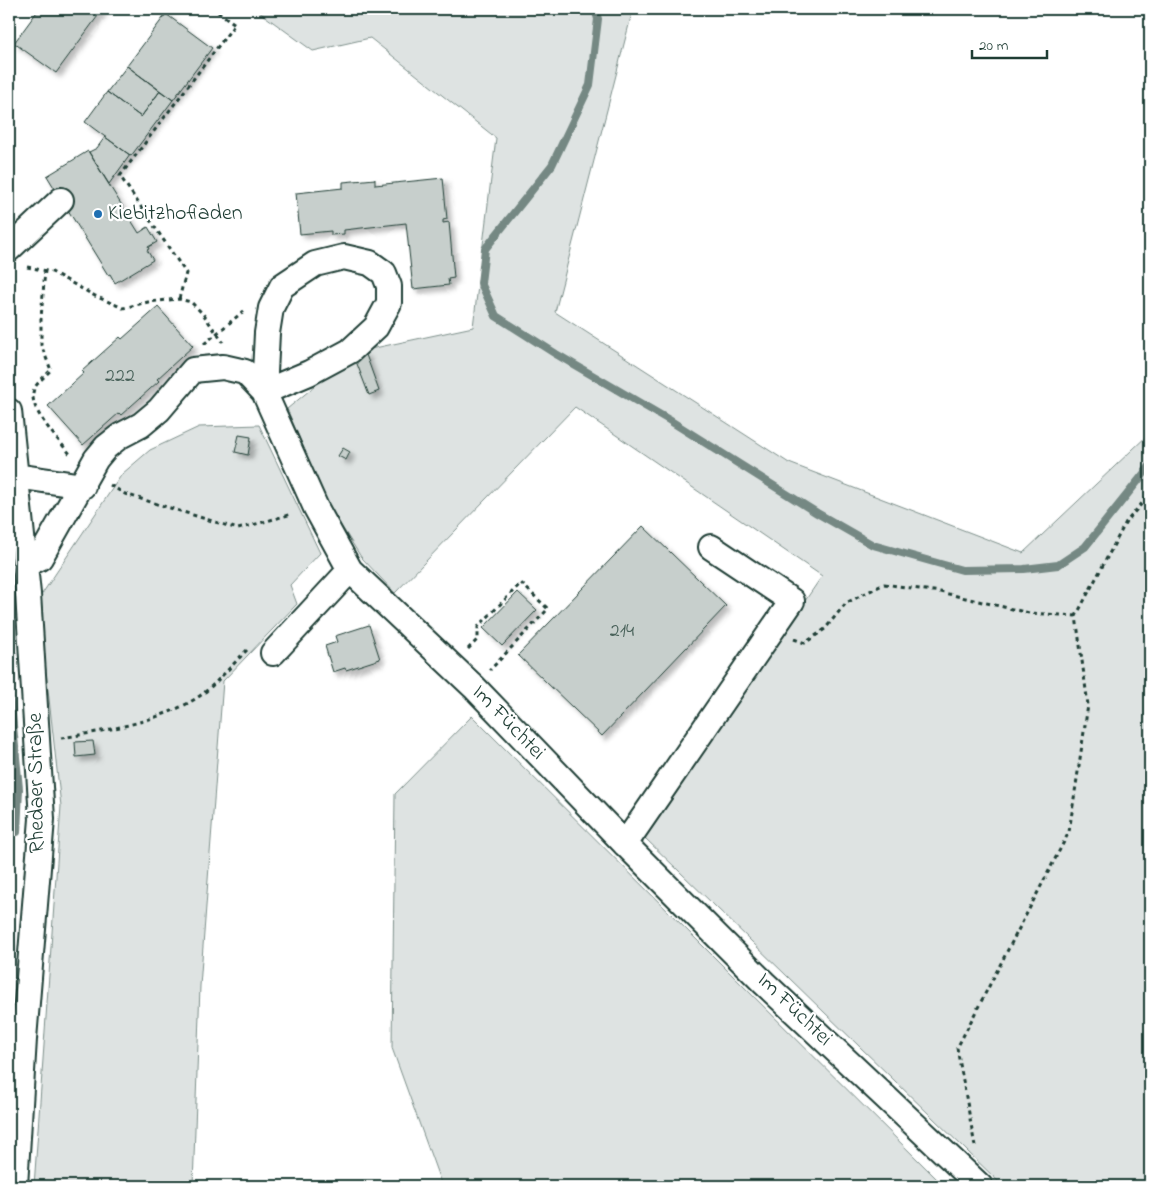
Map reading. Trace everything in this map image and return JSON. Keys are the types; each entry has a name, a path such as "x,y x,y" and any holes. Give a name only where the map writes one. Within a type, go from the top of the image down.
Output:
{"street":[{"path":"14,257 61,200"},
{"path":"344,258 370,263 384,273 389,286 389,304 376,327 350,351 309,373 264,392 268,325 271,308 282,286 315,264 344,258"},
{"path":"25,565 40,558 96,459 106,447 120,436 141,425 159,410 194,370 223,367 245,372"},
{"name":"Im Füchtei","path":"245,372 264,392 316,508 350,570 474,687 625,844 764,983 980,1186"},
{"name":"Rhedaer Straße","path":"9,410 25,565 18,594 42,819 16,1039 15,1186"},
{"path":"16,476 86,479"},
{"path":"625,844 792,601 711,547"},
{"path":"273,653 350,570"}],"path":[{"path":"179,299 186,273 120,176 235,24 214,9"},
{"path":"14,257 52,272 95,296 123,308 148,302 179,299 191,302 203,314 245,372"},
{"path":"46,270 40,318 41,345 51,370 34,388 32,398 39,415 82,468 86,479 125,494 238,529 316,508"},
{"path":"194,370 202,345 273,287 282,286"},
{"path":"975,1150 957,1048 1069,832 1088,705 1076,616 1126,522 1150,494"},
{"path":"452,666 478,639 478,627 520,583 548,609 474,687"},
{"path":"774,627 805,643 825,629 846,603 884,584 940,592 1029,613 1076,616"},
{"path":"60,738 103,732 171,712 204,692 250,647 273,653"}],"shaded area":[{"path":"255,9 633,9 555,312 789,463 1023,553 1150,433 1150,549 1147,554 1150,603 1150,1186 1003,1186 644,837 822,576 575,407 395,593 361,557 328,505 287,409 356,352 473,327 496,138 370,38 313,51"},
{"path":"259,425 320,553 290,585 297,604 223,681 200,986 193,1186 34,1186 61,806 38,600 122,474 150,450 199,427"},
{"path":"1150,549 1150,603 1147,554"},
{"path":"472,716 944,1186 442,1186 392,1048 395,794"}],"building":[{"path":"39,9 103,9 56,73 14,43"},
{"path":"166,14 212,48 173,100 127,66"},
{"path":"127,66 160,91 141,117 107,92"},
{"path":"160,91 173,100 131,156 85,122 107,92 141,117"},
{"path":"105,137 130,155 109,184 89,152 97,148"},
{"name":"Kiebitzhofladen","path":"88,151 139,233 148,227 157,242 148,247 149,249 147,250 153,260 115,283 110,274 108,275 47,176"},
{"path":"443,178 447,219 443,220 443,223 449,222 454,278 448,279 449,285 413,289 406,223 344,230 344,234 331,235 331,231 300,234 296,193 343,188 343,182 375,179 375,185"},
{"path":"158,307 193,346 157,379 159,381 121,415 119,413 83,445 48,406 84,373 82,371 120,337 122,339"},
{"path":"365,352 379,391 369,395 354,356"},
{"path":"239,435 251,437 248,455 235,452"},
{"path":"343,448 350,452 346,460 338,456"},
{"path":"643,526 726,606 602,736 518,655"},
{"path":"518,592 537,610 502,646 483,628"},
{"path":"369,625 380,659 346,670 345,668 333,672 325,646 337,642 335,636"},
{"path":"93,741 95,755 76,757 75,742"}],"waterway":[{"path":"595,9 598,19 590,85 552,165 485,249 481,283 496,316 556,354 669,420 817,513 873,545 962,570 1024,569 1058,565 1085,547 1150,466"},
{"path":"9,683 19,789 17,832"}],"place":[{"name":"Kiebitzhofladen","path":"98,214"}]}
